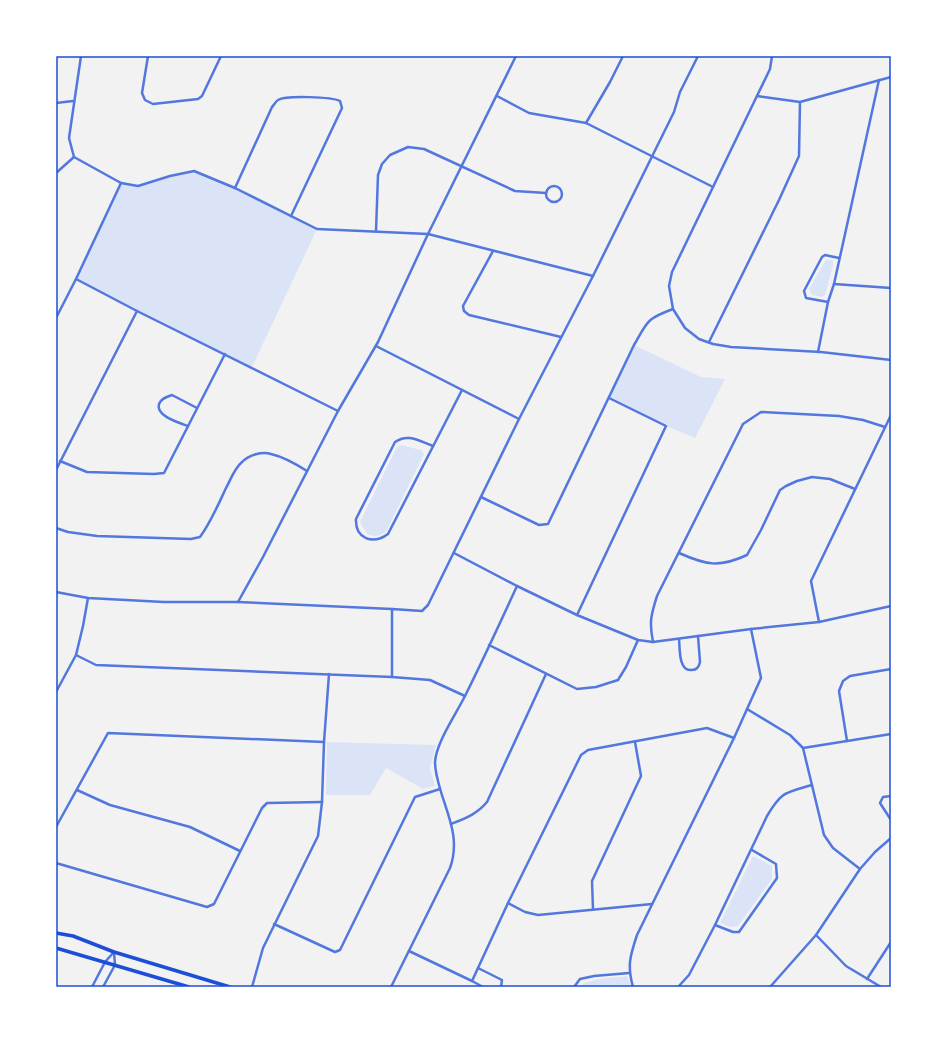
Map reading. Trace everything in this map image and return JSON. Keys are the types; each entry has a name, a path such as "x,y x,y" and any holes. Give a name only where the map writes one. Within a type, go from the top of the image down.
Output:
{"main road":[{"path":"56,933 73,936 114,952 230,987"},
{"path":"56,948 189,987"}],"street":[{"path":"81,56 73,101 69,138 74,157 121,183 138,186 170,176 194,171 235,188 317,229 428,234 593,276"},
{"path":"148,56 142,93 145,100 153,104 198,99 202,96 221,56"},
{"path":"238,602 308,471 338,411 376,346 428,234 516,56"},
{"path":"586,123 623,56"},
{"path":"56,592 88,598 164,602 238,602 422,610 428,605 519,419 593,276 674,112 680,92 698,56"},
{"path":"772,56 770,68 672,272 669,286 673,309 685,328 699,339 709,342 731,347 818,352 891,360"},
{"path":"757,96 800,102 891,77"},
{"path":"818,352 879,80"},
{"path":"497,96 529,113 586,123 713,187"},
{"path":"235,188 272,107 277,100 285,98 336,99 340,101 342,108 291,216"},
{"path":"56,103 73,101"},
{"path":"709,342 799,156 800,102"},
{"path":"376,231 378,176 382,164 390,155 408,148 424,148 515,191 546,193"},
{"path":"56,173 74,157"},
{"path":"56,318 121,183"},
{"path":"553,186 560,189 562,194 560,199 553,202 549,200 546,193 549,188 553,186"},
{"path":"493,251 464,306 464,311 469,315 561,337"},
{"path":"828,302 806,298 804,291 822,257 825,255 839,258"},
{"path":"76,279 338,411"},
{"path":"834,284 891,288"},
{"path":"481,497 538,525 548,524 634,345 648,320 656,315 673,309"},
{"path":"56,470 137,311"},
{"path":"376,346 519,419"},
{"path":"60,461 87,472 154,474 164,472 225,354"},
{"path":"433,446 407,437 401,438 395,442 356,519 358,531 364,537 375,540 388,534 462,390"},
{"path":"188,426 161,413 158,409 159,403 164,398 172,395 197,408"},
{"path":"576,615 666,426 609,398"},
{"path":"653,642 650,627 652,611 657,596 743,424 761,412 840,416 863,420 885,427"},
{"path":"819,622 811,581 891,415"},
{"path":"56,528 68,532 97,536 191,539 200,537 207,527 236,469 243,461 260,453 270,454 292,462 308,471"},
{"path":"679,553 697,561 713,564 722,564 747,554 761,530 780,490 797,481 812,478 830,480 855,489"},
{"path":"454,553 576,615 638,640 653,642 819,622 891,606"},
{"path":"391,987 454,857 455,846 451,824 436,773 435,761 438,748 465,696 517,586"},
{"path":"56,692 76,655 84,626 88,598"},
{"path":"392,609 392,677"},
{"path":"633,987 629,973 630,955 637,935 762,678 751,629"},
{"path":"679,639 681,663 684,668 694,670 699,666 700,662 698,636"},
{"path":"489,645 577,690 596,687 618,680 626,667 638,640"},
{"path":"76,655 96,665 329,674 430,680 465,696"},
{"path":"847,741 840,691 843,681 850,676 891,669"},
{"path":"252,987 263,948 318,836 322,802 324,742 329,674"},
{"path":"451,824 471,816 480,810 487,802 546,674"},
{"path":"747,709 790,735 803,748 824,836 833,848 860,869"},
{"path":"472,981 508,903 581,755 588,750 707,728 734,738"},
{"path":"56,827 108,733 324,742"},
{"path":"803,748 891,734"},
{"path":"593,909 592,881 641,776 635,742"},
{"path":"678,987 689,975 752,850 767,816 776,801 786,793 812,785"},
{"path":"274,924 335,952 340,950 415,797 440,789"},
{"path":"76,790 110,805 190,827 240,851"},
{"path":"891,796 883,797 880,803 891,820"},
{"path":"56,863 207,907 214,904 262,808 267,803 322,802"},
{"path":"775,987 771,986 816,935 860,869 875,852 891,838"},
{"path":"715,925 733,932 739,932 777,878 776,864 752,850"},
{"path":"508,903 525,912 538,915 652,904"},
{"path":"816,935 846,966 881,987"},
{"path":"867,979 891,942"},
{"path":"409,951 483,987"},
{"path":"92,987 105,962 114,952"},
{"path":"103,987 114,965 114,952"},
{"path":"478,968 502,980 501,987"},
{"path":"574,987 580,980 594,976 629,973"}],"shaded area":[{"path":"194,171 235,188 317,229 252,367 76,279 121,183 138,186"},
{"path":"827,260 833,261 833,265 825,295 822,297 812,295 809,289"},
{"path":"634,345 701,377 725,379 695,438 666,426 609,398"},
{"path":"401,445 421,450 424,454 387,530 378,536 367,534 360,522 397,447"},
{"path":"327,742 436,745 430,768 435,786 423,789 386,768 370,795 326,795"},
{"path":"753,856 772,866 772,879 738,926 731,927 720,923"},
{"path":"627,976 631,987 580,987 595,980"}]}
